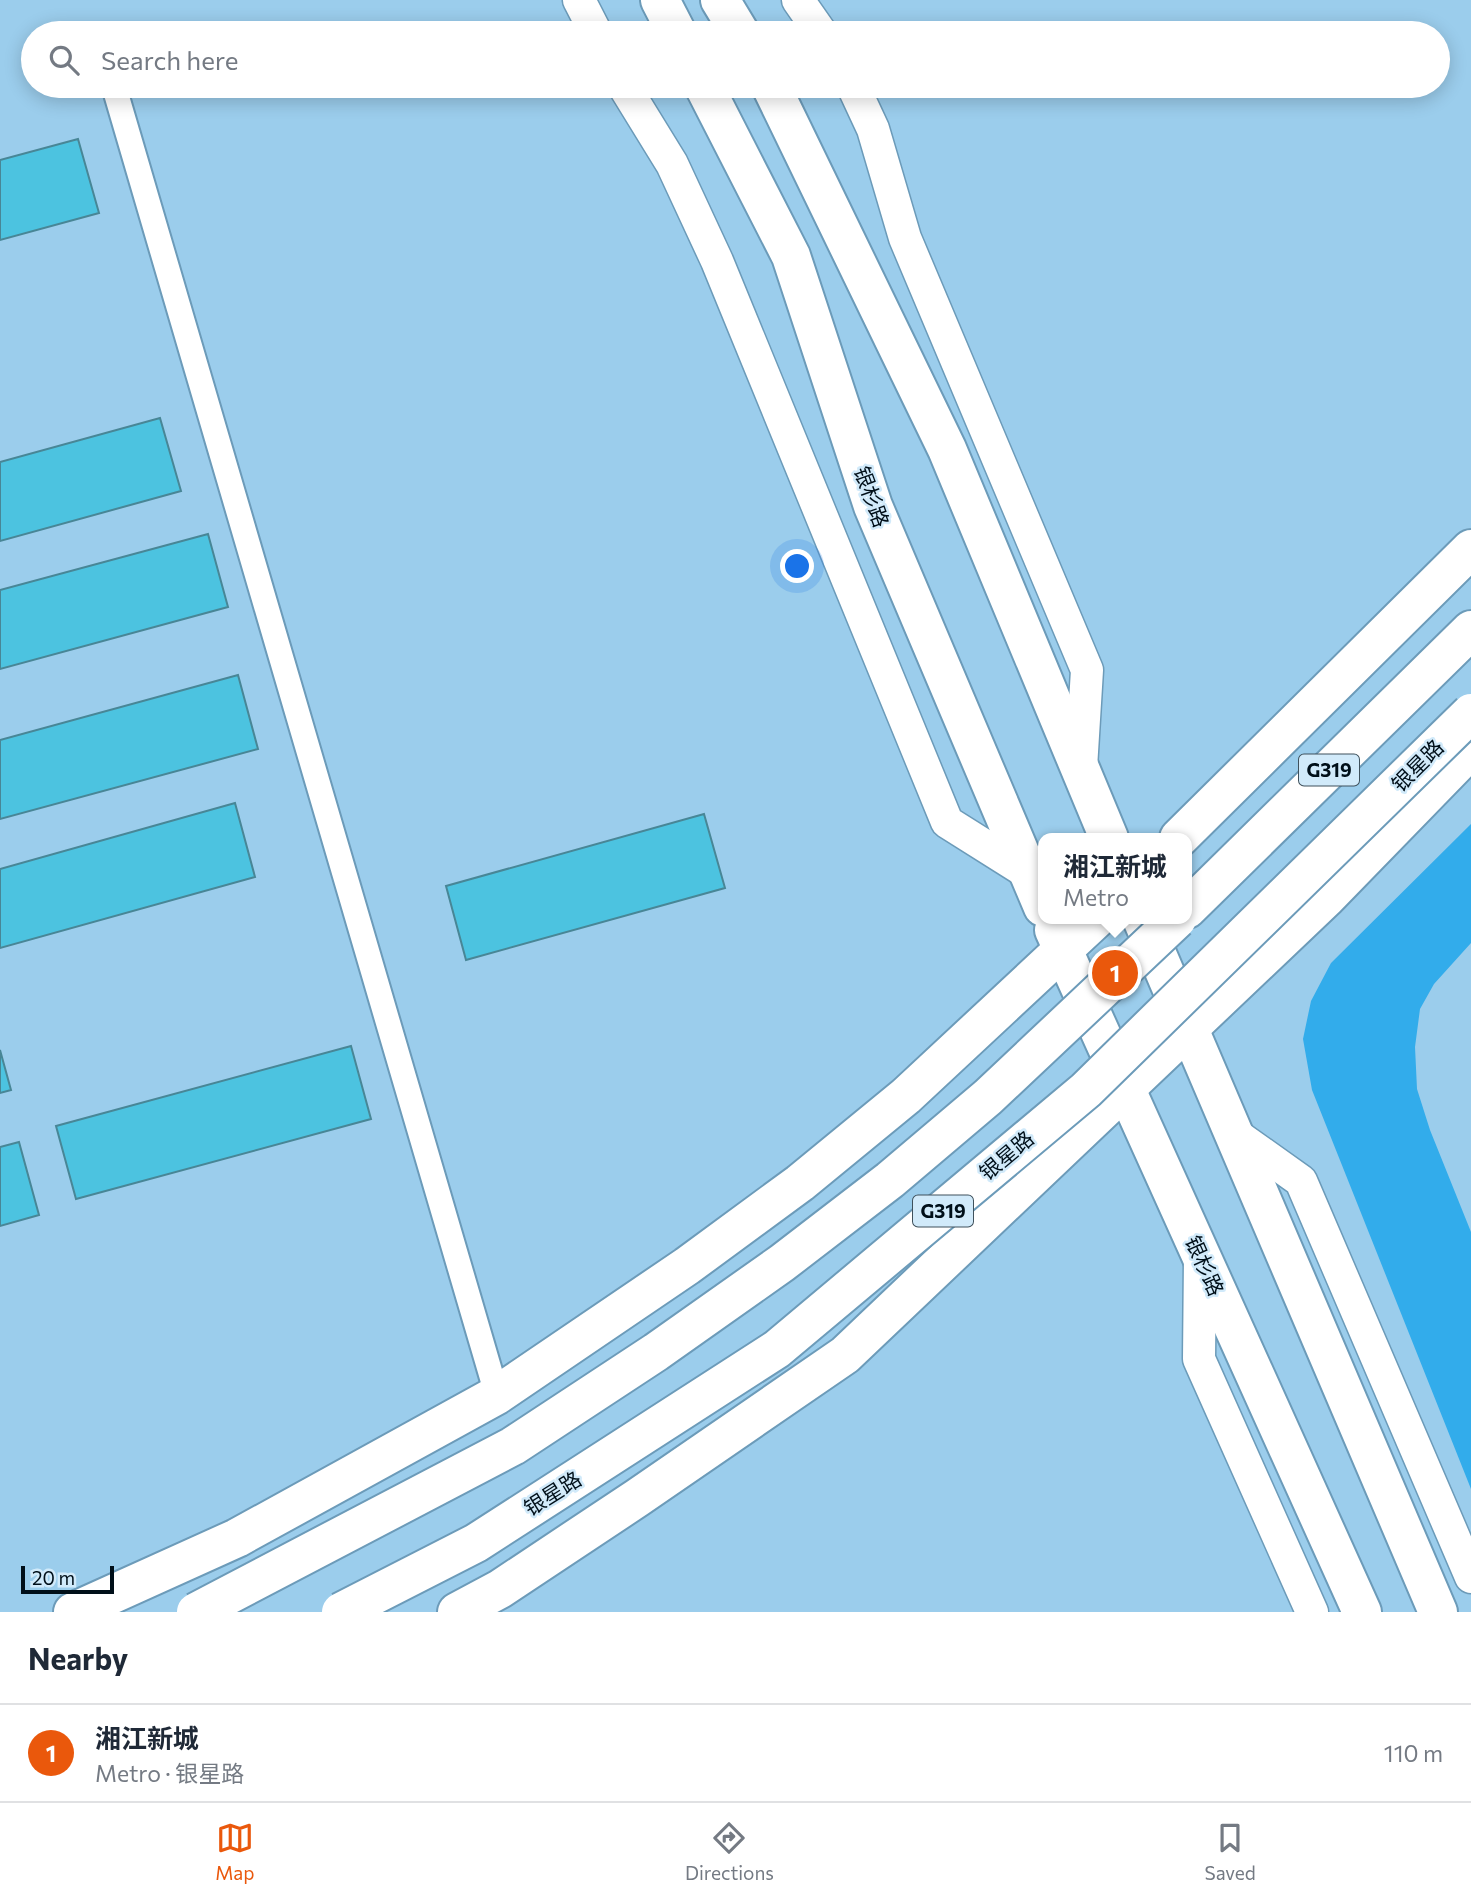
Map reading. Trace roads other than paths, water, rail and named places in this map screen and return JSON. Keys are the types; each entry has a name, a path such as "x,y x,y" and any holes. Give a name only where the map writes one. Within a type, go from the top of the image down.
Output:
{"main road":[{"path":"660,0 671,21"},
{"path":"720,0 733,21"},
{"name":"银杉路","path":"710,98 791,256 873,506 1036,890"},
{"path":"777,98 947,449 1107,833"},
{"path":"1184,833 1471,549"},
{"name":"G319","path":"1192,904 1471,630"},
{"name":"银星路","path":"341,1612 476,1543 777,1349 1086,1090 1471,713"},
{"name":"银星路","path":"457,1612 500,1589 845,1355 1326,898 1471,749"},
{"path":"73,1612 237,1538 496,1395 687,1266 800,1183 906,1096 1056,935 1084,924"},
{"path":"1144,924 1438,1612"},
{"name":"G319","path":"196,1612 385,1516 513,1446 747,1287 890,1180 988,1097 1172,924"},
{"name":"银杉路","path":"1056,935 1362,1612"}],"street":[{"path":"579,0 590,21"},
{"path":"798,0 813,21"},
{"path":"117,98 496,1395"},
{"path":"631,98 672,164 717,261 947,822 1036,890"},
{"path":"859,98 873,129 905,239 1087,670 1081,770"},
{"path":"1232,1132 1301,1181 1471,1577"},
{"path":"1200,1257 1199,1359 1312,1612"}],"place":[{"name":"湘江新城","path":"1115,973"}]}
